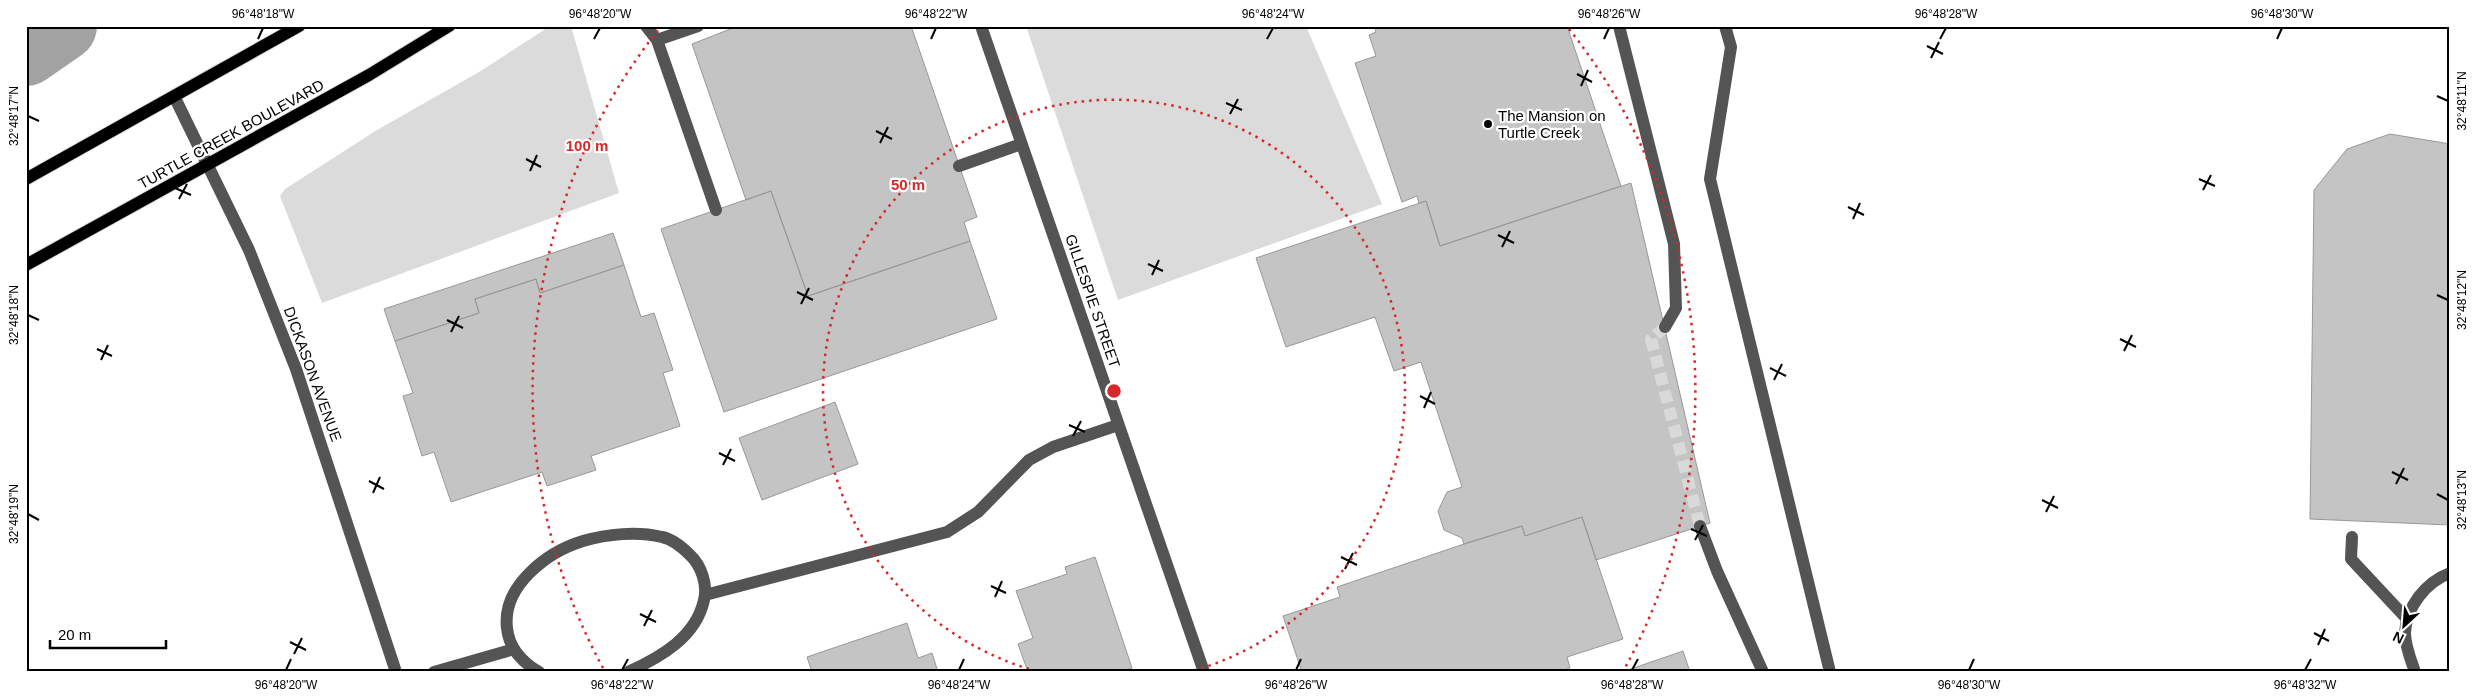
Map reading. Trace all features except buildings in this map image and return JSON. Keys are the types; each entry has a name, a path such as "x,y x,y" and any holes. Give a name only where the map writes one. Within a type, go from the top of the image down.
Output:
{"main road":[{"path":"26,179 175,98 299,26"},
{"name":"TURTLE CREEK BOULEVARD","path":"26,265 369,75 449,26"}],"street":[{"path":"646,26 657,40 716,210"},
{"path":"657,40 698,26"},
{"name":"GILLESPIE STREET","path":"981,26 1204,672"},
{"path":"1619,26 1674,244 1676,308 1665,328"},
{"path":"1725,26 1730,47 1710,179 1830,672"},
{"name":"DICKASON AVENUE","path":"175,98 249,250 296,369 396,672"},
{"path":"959,166 1022,144"},
{"path":"706,595 947,532 978,512 1029,460 1054,447 1118,425"},
{"path":"1700,526 1717,571 1763,672"},
{"path":"539,672 527,664 514,649 508,636 506,619 508,602 516,587 546,559 582,541 623,534 663,537 681,546 695,559 703,577 706,595 701,615 689,631 658,658 628,672"},
{"path":"2352,537 2351,559 2408,619"},
{"path":"2415,672 2405,634 2408,619 2420,594 2441,577 2450,574"},
{"path":"434,672 514,649"}],"shaded area":[{"path":"550,26 571,26 619,193 322,303 280,196 285,189 377,130 479,72"},
{"path":"1026,26 1306,26 1382,204 1118,300"}],"waterway":[{"path":"26,51 62,26"}],"tunnel":[{"path":"1665,327 1651,339 1700,526"}],"place":[{"name":"The Mansion on Turtle Creek","path":"1488,124"}]}
